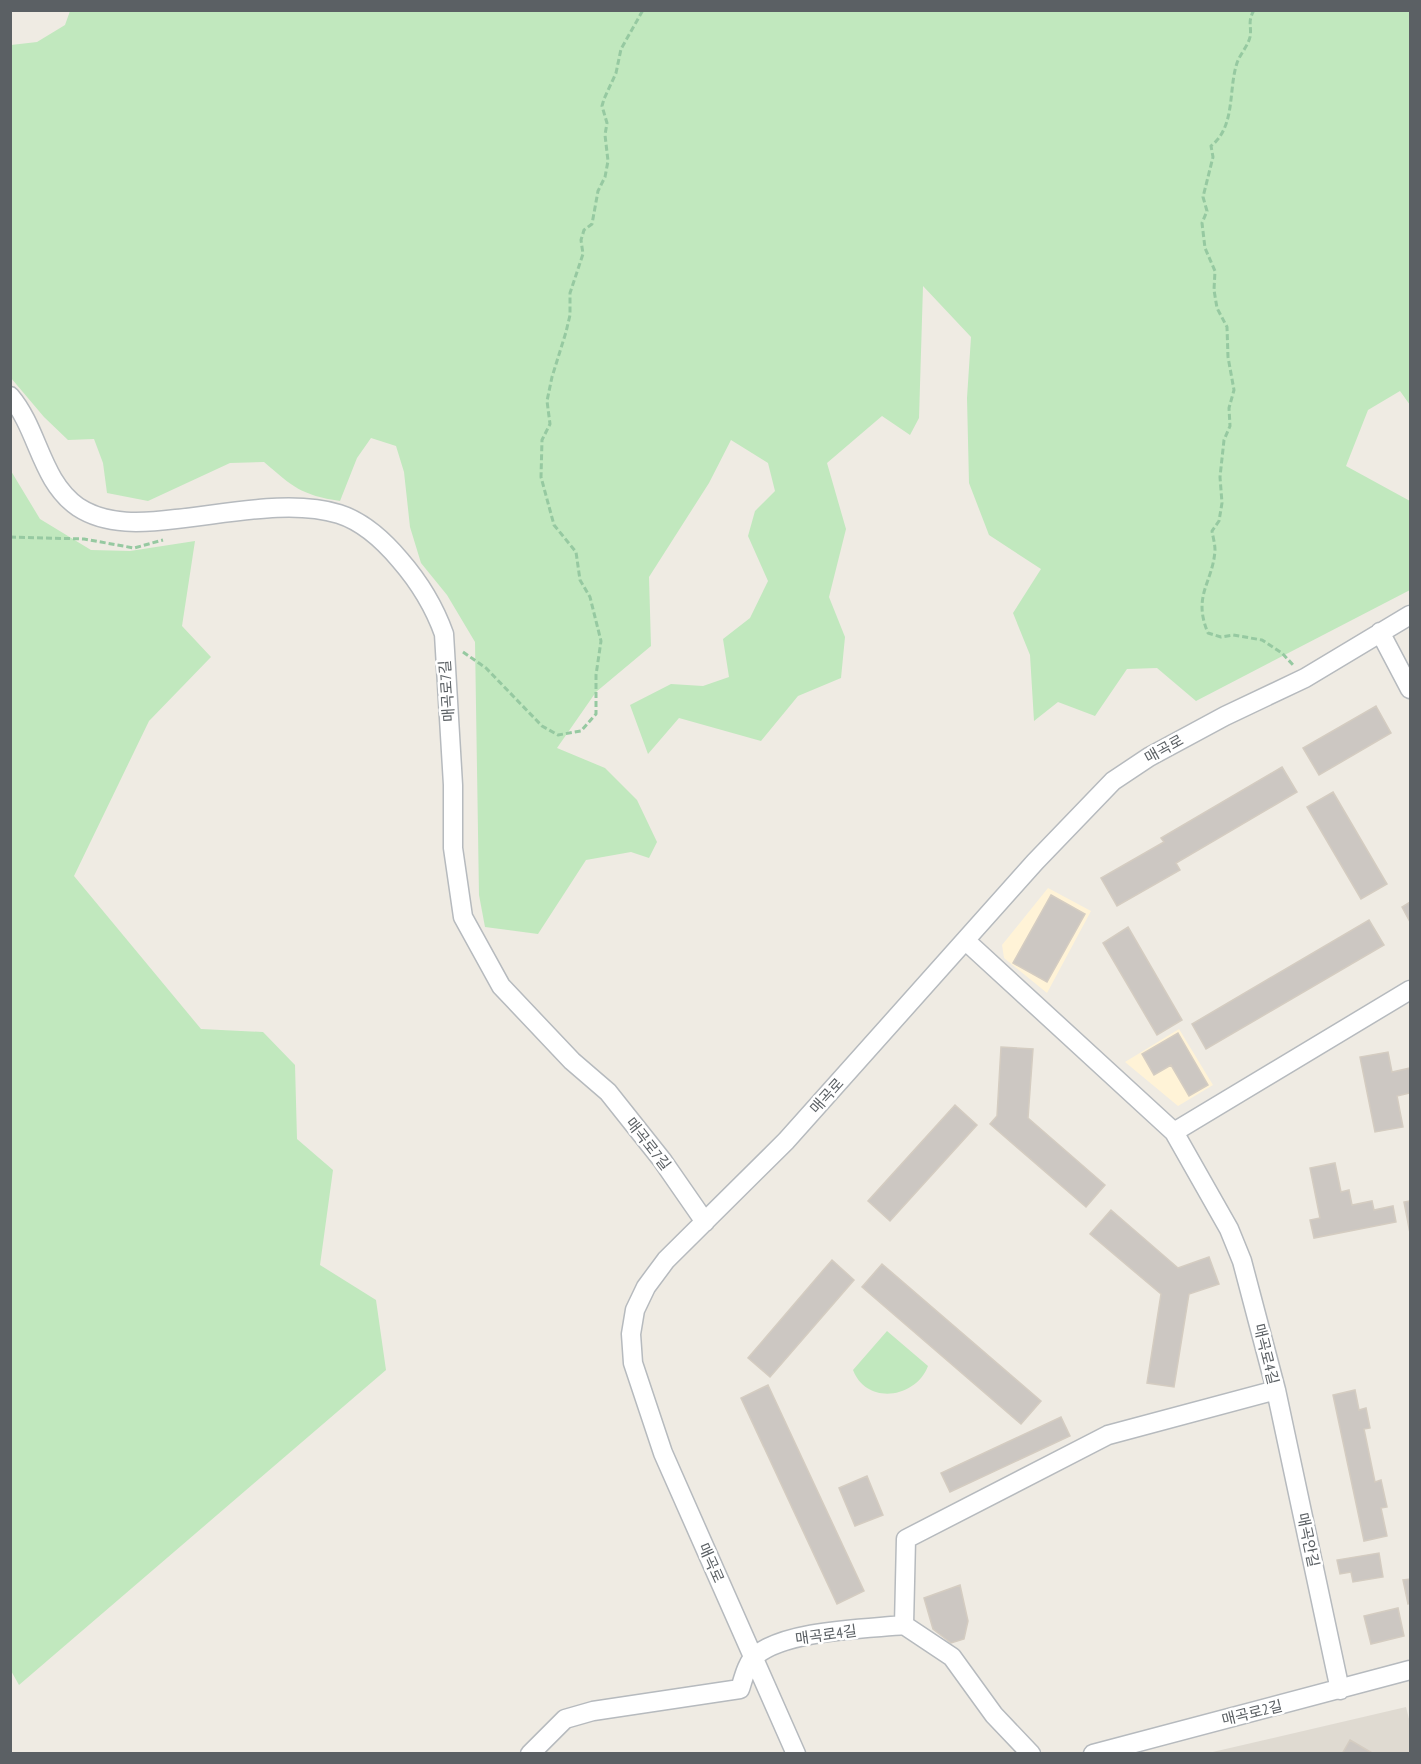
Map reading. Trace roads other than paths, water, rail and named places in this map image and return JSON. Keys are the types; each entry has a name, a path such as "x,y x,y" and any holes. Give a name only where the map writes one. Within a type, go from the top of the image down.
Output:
{"street":[{"name":"매곡로7길","path":"10,396 27,419 54,484 78,507 100,517 127,522 158,521 267,509 309,508 340,514 365,527 387,546 422,586 436,611 444,640 453,785 453,848 463,916 501,986 556,1045 608,1092 662,1160 705,1222"},
{"name":"매곡로","path":"796,1754 663,1453 633,1363 631,1334 635,1310 646,1287 666,1260 786,1141 1035,862 1113,781 1149,756 1305,678 1410,615"},
{"path":"1380,632 1410,689"},
{"name":"매곡로4길","path":"753,1657 776,1643 830,1633 904,1625 906,1539 1108,1435 1276,1390 1242,1261 1228,1229 1174,1132 966,941"},
{"path":"1174,1132 1410,990"},
{"name":"매곡안길","path":"1276,1390 1340,1690"},
{"path":"904,1625 952,1657 994,1715 1031,1754"},
{"path":"530,1754 565,1719 593,1710 740,1689 753,1657"},
{"name":"매곡로2길","path":"1093,1754 1410,1670"}]}
